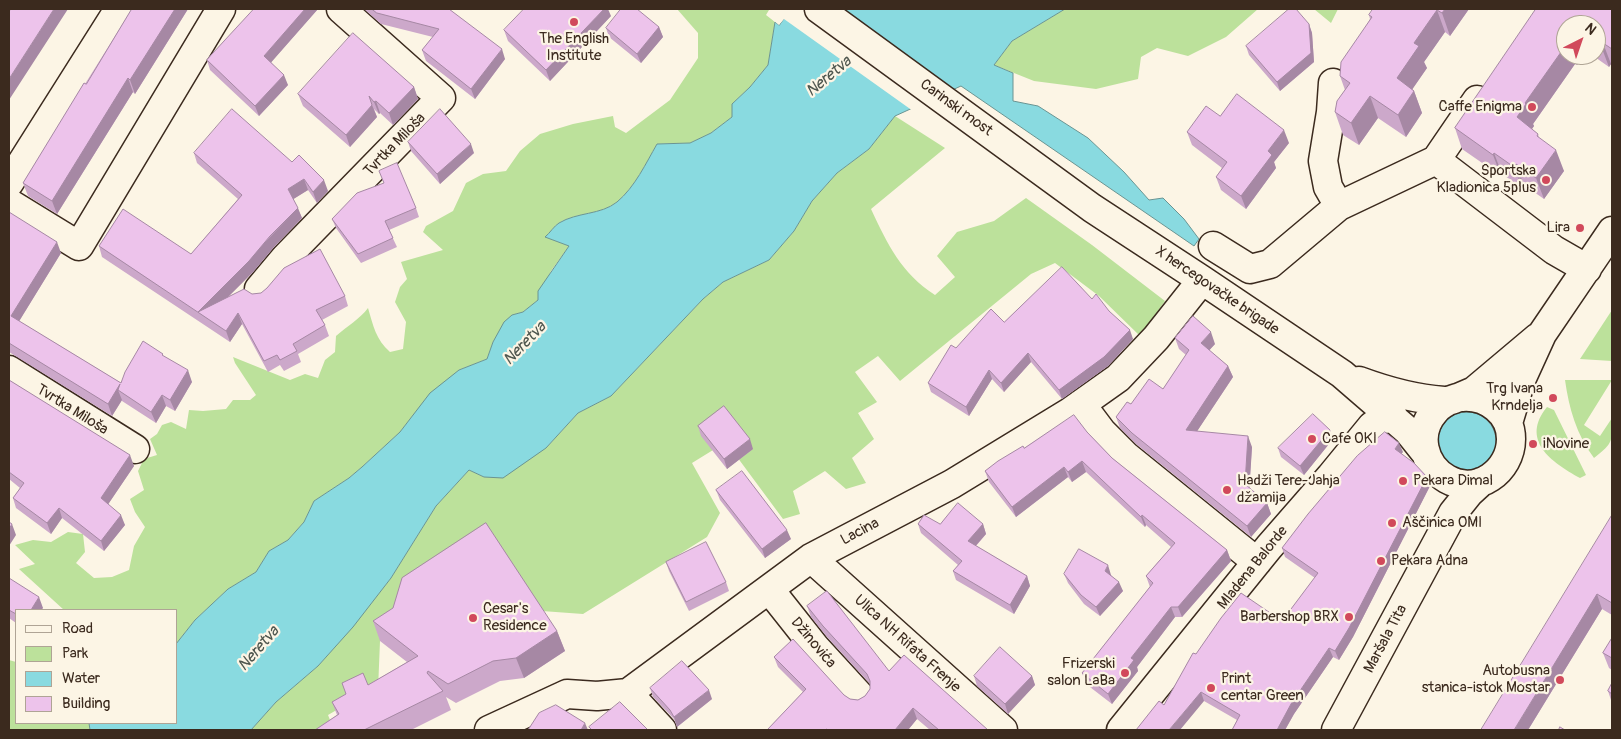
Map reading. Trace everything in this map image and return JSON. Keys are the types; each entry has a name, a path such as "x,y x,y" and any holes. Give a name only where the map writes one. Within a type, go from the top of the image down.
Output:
{"street":[{"path":"9,183 117,9"},
{"path":"9,203 79,246 221,9"},
{"name":"Tvrtka Miloša","path":"259,289 285,258 441,98 341,9"},
{"name":"Carinski most","path":"819,9 1092,208"},
{"path":"1213,246 1250,269 1270,264 1339,206 1436,160 1490,80"},
{"path":"1333,83 1331,112 1323,161 1328,187 1339,206"},
{"path":"1436,160 1554,250 1586,269"},
{"name":"X hercegovačke brigade","path":"1092,208 1342,374 1394,418 1424,451"},
{"path":"1508,423 1521,380 1542,334 1612,231"},
{"name":"Lacina","path":"628,693 811,558 952,484 1081,404 1118,378 1156,338 1202,280"},
{"path":"1453,399 1475,397 1488,402 1500,411 1508,423 1511,446 1508,458 1496,474 1481,482 1466,484 1452,482 1440,475 1430,464 1424,451 1423,436 1427,422 1435,410 1453,399 1474,390 1542,334"},
{"name":"Tvrtka Miloša","path":"9,370 135,449"},
{"name":"X hercegovačke brigade","path":"1342,374 1386,391 1453,399"},
{"path":"1081,404 1102,432 1126,456 1257,562"},
{"name":"Mladena Balorde","path":"1121,730 1257,562 1372,426 1381,419 1394,418"},
{"name":"Maršala Tita","path":"1434,547 1442,506 1440,475"},
{"name":"Maršala Tita","path":"1336,730 1434,547 1454,513 1469,493 1481,482"},
{"name":"Ulica NH Rifata Frenje","path":"811,558 1003,730"},
{"name":"Džinovića","path":"769,589 815,646 859,695"},
{"path":"489,730 567,694 597,696 628,693 662,730"}],"green space":[{"path":"677,9 769,10 766,15 775,22 768,65 750,87 732,104 732,117 711,133 690,143 657,144 635,182 617,202 604,209 566,219 555,226 546,237 569,246 551,271 538,300 523,312 512,315 493,342 487,359 459,370 411,418 400,432 362,467 314,501 304,522 288,540 269,551 256,572 228,589 195,620 178,641 178,609 63,609 19,569 35,564 15,545 33,540 51,542 68,532 83,534 85,552 76,563 94,578 112,577 129,570 134,546 145,527 135,512 130,499 144,490 138,471 144,459 157,455 150,439 157,434 162,425 171,422 186,429 189,410 226,409 233,400 250,400 256,395 233,357 290,380 305,374 318,378 325,360 335,352 336,336 368,308 376,332 385,347 390,352 403,349 406,322 395,302 400,287 407,279 401,262 443,250 423,232 426,226 453,211 466,183 483,174 506,171 520,151 540,134 573,124 613,116 615,127 626,133 670,100 698,58 698,33"},
{"path":"1065,9 1258,9 1226,37 1188,56 1157,48 1141,57 1138,79 1096,89 1034,81 994,65 1012,41"},
{"path":"1314,9 1338,9 1331,23"},
{"path":"895,116 945,148 871,209 883,235 904,268 923,286 935,295 955,277 937,256 957,232 994,221 1026,198 1092,245 1165,301 1140,336 1099,296 1055,263 1031,274 900,381 878,356 855,372 877,402 858,413 874,439 852,458 866,483 846,489 825,471 793,491 800,514 783,519 726,442 692,463 720,513 707,537 583,614 542,611 401,628 380,641 378,690 352,701 328,715 334,730 251,730 276,702 318,666 352,627 391,578 436,506 469,470 484,477 546,448 578,413 611,396 703,299 723,282 769,260 794,231 812,201 837,173 869,149"},
{"path":"1612,310 1612,361 1580,359"},
{"path":"1565,380 1612,380 1584,425 1600,436 1612,418 1612,437 1608,445 1594,458 1582,440 1574,420"},
{"path":"1547,407 1554,410 1586,475 1580,478 1569,472 1542,449 1538,440 1537,430 1539,419"},
{"path":"9,660 15,662 15,724 89,724 90,730 9,730"}],"water":[{"name":"Neretva","path":"791,9 1065,9 1012,41 994,65 1013,73 1013,101 1038,106 1088,138 1124,172 1149,200 1163,198 1184,219 1199,239 1194,246 961,86 895,116 869,149 837,173 812,201 794,231 769,260 723,282 703,299 611,396 578,413 546,448 503,478 484,477 469,470 436,506 391,578 353,627 318,666 276,702 251,730 90,730 89,724 178,724 178,641 195,620 228,589 256,572 269,551 288,540 304,522 314,501 349,478 400,432 430,393 459,370 487,359 493,342 504,322 512,315 523,312 538,300 538,291 569,246 545,237 555,226 566,219 604,209 617,202 635,182 657,144 690,143 711,133 732,117 732,104 750,87 768,65 775,22 779,25"},
{"path":"1467,412 1483,417 1491,425 1496,441 1491,457 1483,465 1467,470 1451,465 1443,457 1438,441 1443,425 1451,417"}],"pier":[{"path":"788,9 841,9 957,91 913,111 784,19 779,25 773,20 779,21"}],"building":[{"path":"11,9 54,9 9,79 9,12"},
{"path":"132,9 175,9 130,80 128,78 52,201 23,183"},
{"path":"254,9 305,9 264,56 284,75 255,106 207,60"},
{"path":"372,9 449,9 502,49 471,89 422,50 439,29 377,13"},
{"path":"524,9 604,9 546,70 504,30"},
{"path":"621,9 637,9 659,27 637,54 606,28"},
{"path":"1289,9 1296,9 1309,24 1311,53 1277,82 1246,46"},
{"path":"1373,9 1445,9 1442,13 1437,10 1414,43 1419,46 1397,78 1414,91 1398,115 1370,96 1351,123 1335,112 1337,101 1350,83 1340,76 1341,62 1372,17 1369,15"},
{"path":"1536,9 1612,9 1612,49 1606,45 1606,15 1556,15 1556,59 1517,117 1538,134 1537,136 1556,150 1536,178 1516,164 1514,167 1494,153 1493,155 1455,128"},
{"path":"353,33 414,87 389,113 369,96 372,105 346,135 298,94"},
{"path":"1237,94 1284,130 1268,151 1272,155 1241,196 1216,177 1227,162 1187,132 1206,106 1220,116"},
{"path":"232,109 292,162 299,155 324,180 313,192 304,179 288,189 298,208 198,312 244,289 252,294 261,293 284,268 320,249 345,296 316,310 325,325 293,344 297,351 280,360 277,355 264,361 238,313 226,331 99,246 123,209 191,254 242,195 194,153"},
{"path":"440,109 471,144 437,174 408,142"},
{"path":"397,163 416,208 385,221 393,238 358,254 332,219 357,193 384,183 379,171"},
{"path":"9,212 57,242 11,316 121,383 125,372 143,341 188,370 170,400 162,395 151,412 118,390 120,384 108,404 9,343"},
{"path":"1062,267 1092,299 1096,294 1109,311 1130,330 1104,357 1059,390 1028,353 1001,383 989,370 966,407 928,383 951,345 956,348 991,309 1004,322"},
{"path":"1193,316 1211,332 1201,343 1228,366 1186,430 1248,436 1245,484 1267,503 1247,526 1132,433 1116,417 1127,402 1131,404 1149,379 1163,389 1189,350 1175,338"},
{"path":"9,380 130,455 101,498 121,515 101,541 59,508 47,523 13,498 24,483 9,472"},
{"path":"724,406 750,439 724,459 698,426"},
{"path":"1313,414 1330,430 1300,466 1278,448"},
{"path":"1074,415 1087,432 1112,458 1227,550 1178,607 1171,607 1131,658 1134,660 1108,694 1082,673 1153,583 1146,576 1175,543 1142,515 1141,517 1082,461 1068,472 1064,467 1012,507 985,471 998,461 1023,446 1024,448"},
{"path":"1385,432 1399,443 1395,449 1414,463 1427,477 1349,628 1335,651 1329,648 1291,704 1277,730 1232,730 1240,715 1201,692 1169,730 1136,730 1159,701 1164,705 1193,653 1196,654 1241,593 1282,621 1318,573 1282,548 1357,456"},
{"path":"742,471 787,530 762,549 716,490"},
{"path":"958,503 983,524 968,541 1027,576 1010,605 953,571 962,561 918,524 924,515 940,524"},
{"path":"1612,515 1612,603 1597,594 1514,730 1481,730"},
{"name":"Cesar's Residence","path":"486,523 557,631 516,658 493,661 448,684 428,671 427,673 443,691 364,730 315,730 339,714 332,702 346,694 342,683 363,673 368,685 418,656 373,621 393,608 402,578"},
{"path":"706,542 726,582 686,602 666,562"},
{"path":"1079,549 1108,565 1105,571 1119,582 1096,607 1081,595 1064,574"},
{"path":"9,578 39,597 32,609 15,609 15,613 9,610"},
{"path":"827,591 889,671 904,655 988,730 939,730 913,708 895,730 767,730 806,689 774,657 793,639 844,695 850,699 858,700 865,696 870,689 870,681 867,674 807,606"},
{"path":"1612,638 1612,658 1603,653"},
{"path":"1000,647 1032,676 1005,704 974,676"},
{"path":"682,661 709,690 674,717 650,688"},
{"path":"1612,683 1612,694 1608,691"},
{"path":"620,702 648,730 592,730 589,727"},
{"path":"556,705 585,723 581,730 528,730 539,713"}],"place":[{"name":"The English Institute","path":"574,22"},
{"name":"Caffe Enigma","path":"1532,107"},
{"name":"Sportska Kladionica 5plus","path":"1546,180"},
{"name":"Lira","path":"1580,228"},
{"name":"Trg Ivana Krndelja","path":"1553,398"},
{"name":"Cafe OKI","path":"1312,439"},
{"name":"iNovine","path":"1533,444"},
{"name":"Pekara Dimal","path":"1403,481"},
{"name":"Hadži Tere-Jahja džamija","path":"1227,490"},
{"name":"Aščinica OMI","path":"1392,523"},
{"name":"Pekara Adna","path":"1381,561"},
{"name":"Barbershop BRX","path":"1349,617"},
{"name":"Cesar's Residence","path":"473,618"},
{"name":"Frizerski salon LaBa","path":"1125,673"},
{"name":"Autobusna stanica-istok Mostar","path":"1560,680"},
{"name":"Print centar Green","path":"1211,688"}]}
